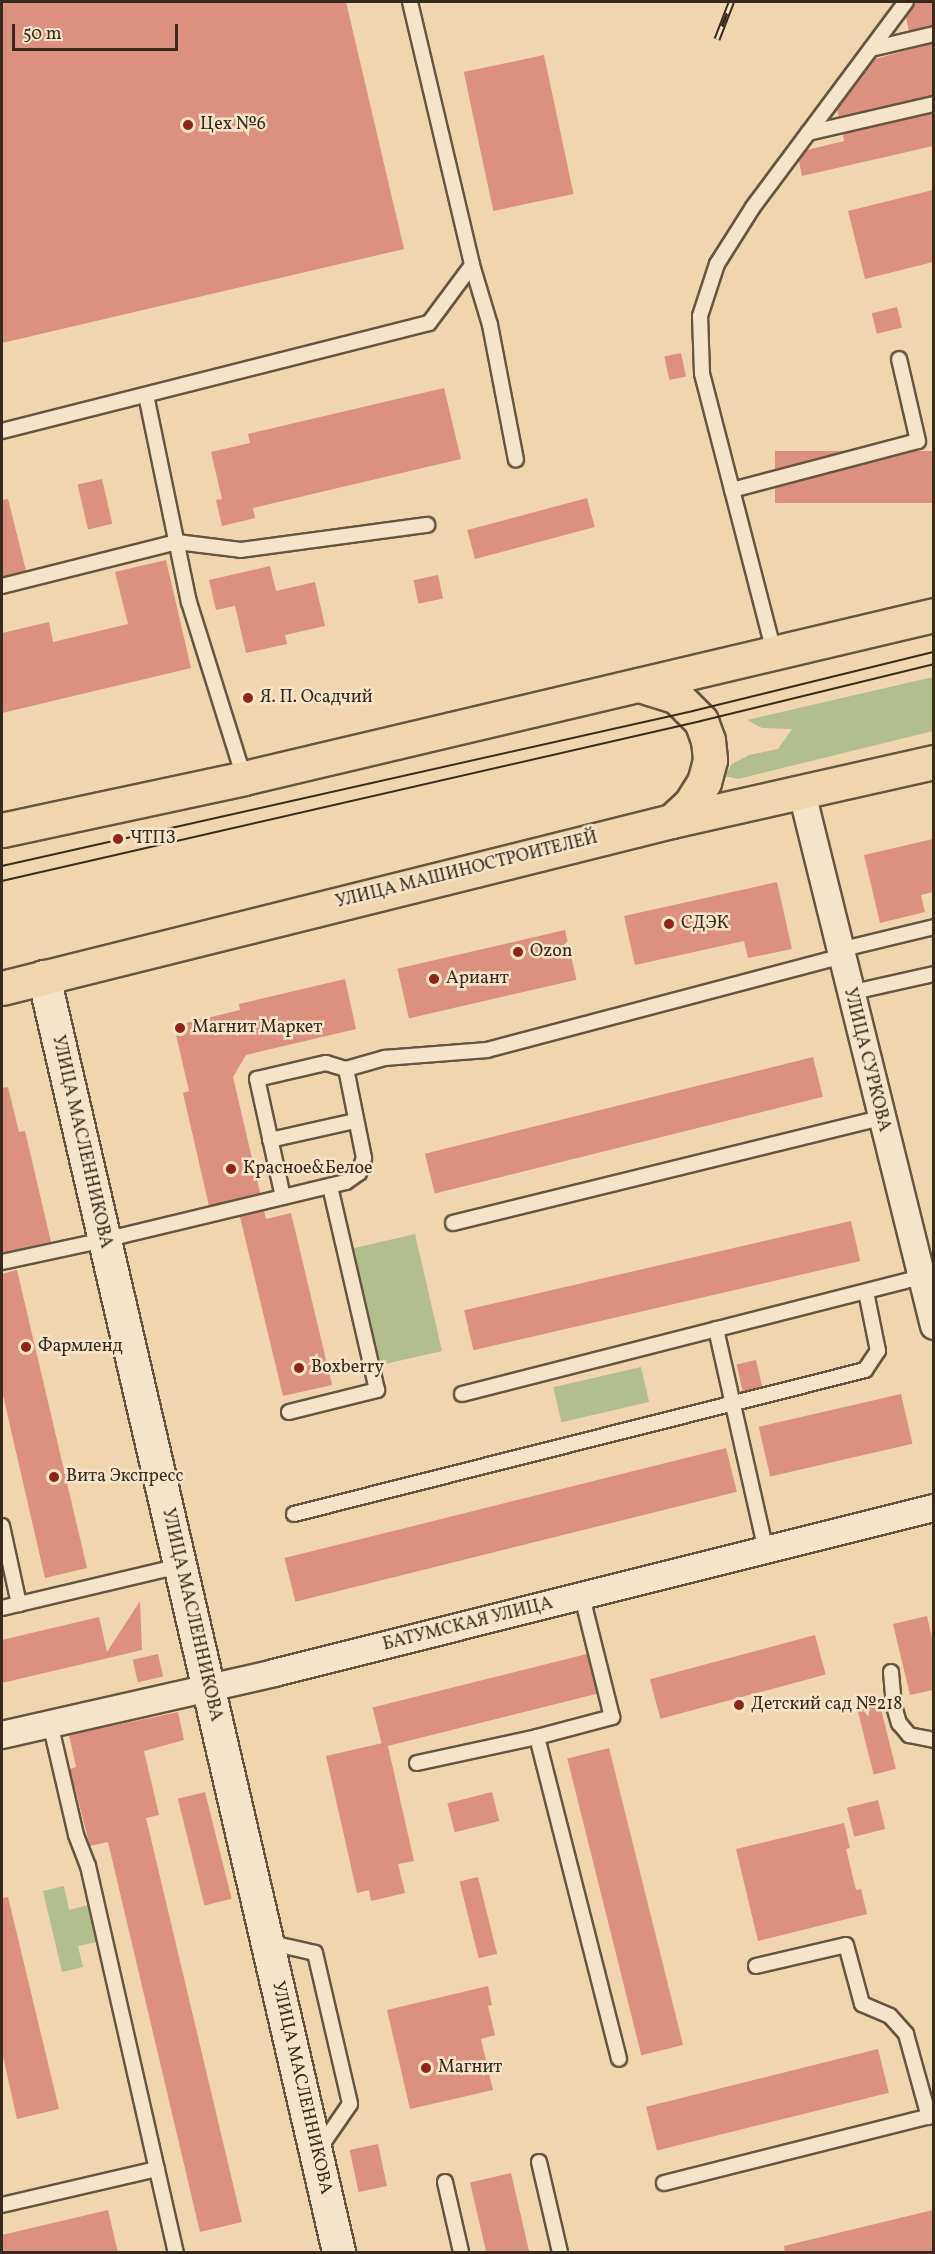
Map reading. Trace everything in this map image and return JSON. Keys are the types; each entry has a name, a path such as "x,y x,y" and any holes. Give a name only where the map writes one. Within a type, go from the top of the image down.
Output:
{"main road":[{"path":"2,830 244,778 933,615"},
{"path":"639,685 676,696 701,721 708,740 710,760 704,782 691,803 672,820"},
{"name":"УЛИЦА МАШИНОСТРОИТЕЛЕЙ","path":"2,988 672,820 802,794 933,762"}],"street":[{"name":"УЛИЦА СУРКОВА","path":"802,794 849,993 933,1326"},
{"name":"УЛИЦА МАСЛЕННИКОВА","path":"44,977 339,2253"},
{"name":"БАТУМСКАЯ УЛИЦА","path":"2,1735 582,1597 933,1508"}],"lane":[{"path":"410,2 472,265 490,325 516,460"},
{"path":"775,652 702,373 700,316 717,264 753,207 906,2"},
{"path":"871,49 933,34"},
{"path":"808,133 933,104"},
{"path":"2,431 429,323 472,265"},
{"path":"732,490 918,441 899,359"},
{"path":"146,394 189,602 244,778"},
{"path":"2,586 177,542 241,550 427,525"},
{"path":"283,1197 257,1079 326,1063 346,1069 385,1058 487,1050 933,927"},
{"path":"849,993 933,974"},
{"path":"2,1262 330,1187 359,1173 364,1158 346,1069"},
{"path":"453,1223 881,1118"},
{"path":"270,1140 355,1121"},
{"path":"289,1412 377,1390 330,1187"},
{"path":"462,1394 921,1277"},
{"path":"294,1514 865,1370 878,1351 866,1292"},
{"path":"717,1329 766,1551"},
{"path":"2,1526 20,1604"},
{"path":"2,1608 180,1566"},
{"path":"417,1762 537,1737 612,1717 582,1597"},
{"path":"891,1672 894,1706 899,1723 909,1735 933,1740"},
{"path":"50,1723 76,1835 88,1866 176,2253"},
{"path":"537,1737 619,2059"},
{"path":"266,1942 315,1953 350,2104 316,2154"},
{"path":"664,2183 931,2116 906,2034 890,2016 862,2004 846,1945 756,1966"},
{"path":"539,2162 560,2253"},
{"path":"2,2205 157,2169"},
{"path":"445,2182 461,2253"}],"green space":[{"path":"933,677 933,731 738,779 724,776 732,764 749,755 778,749 792,729 762,728 747,720"},
{"path":"415,1234 442,1351 381,1365 354,1248"},
{"path":"641,1367 649,1402 561,1422 553,1387"},
{"path":"64,1886 69,1910 88,1905 97,1942 78,1946 83,1967 62,1972 43,1891"}],"building":[{"name":"Цех №6","path":"2,2 346,2 404,249 2,343"},
{"path":"917,2 933,2 933,25 909,31 906,18"},
{"path":"933,43 933,95 839,117 837,110 875,59"},
{"path":"544,55 574,194 493,211 464,72"},
{"path":"933,113 933,146 802,176 799,161 807,150 844,141 843,134"},
{"path":"933,190 933,262 865,279 848,211"},
{"path":"897,307 902,327 877,334 872,313"},
{"path":"681,353 686,376 669,380 664,357"},
{"path":"444,388 461,459 253,508 255,518 222,526 216,500 222,499 211,452 250,443 248,434"},
{"path":"775,451 933,451 933,503 775,503"},
{"path":"102,479 112,524 88,529 78,485"},
{"path":"587,498 595,527 475,559 467,530"},
{"path":"8,499 26,571 2,577 2,500"},
{"path":"166,560 191,668 2,713 2,633 49,622 53,642 128,624 115,572"},
{"path":"270,566 276,591 315,582 325,626 285,635 287,644 246,653 235,606 216,610 209,580"},
{"path":"438,575 443,598 419,604 414,580"},
{"path":"933,839 933,892 921,895 925,912 880,923 864,855"},
{"path":"777,882 792,949 748,958 744,941 635,965 624,916"},
{"path":"565,930 576,980 409,1018 397,969"},
{"path":"345,979 356,1029 246,1055 233,1077 260,1193 209,1206 183,1093 189,1091 174,1026 240,1010 239,1004"},
{"path":"813,1057 823,1097 435,1194 425,1154"},
{"path":"8,1087 19,1132 25,1131 51,1242 2,1253 2,1088"},
{"path":"264,1211 266,1219 291,1213 332,1385 283,1396 240,1217"},
{"path":"851,1221 860,1261 473,1350 464,1310"},
{"path":"17,1270 87,1568 45,1578 2,1391 2,1274"},
{"path":"756,1360 762,1387 743,1392 737,1364"},
{"path":"901,1394 912,1444 770,1477 759,1427"},
{"path":"726,1448 737,1492 295,1602 285,1558"},
{"path":"140,1601 142,1650 2,1683 2,1640 99,1617 107,1652"},
{"path":"927,1616 933,1643 933,1690 910,1695 893,1624"},
{"path":"815,1635 826,1675 660,1719 650,1679"},
{"path":"158,1654 163,1676 138,1682 133,1660"},
{"path":"587,1654 597,1694 382,1747 373,1707"},
{"path":"879,1701 896,1769 874,1774 857,1707"},
{"path":"178,1712 184,1740 144,1751 159,1815 146,1818 242,2222 200,2232 108,1842 90,1846 70,1769 76,1767 69,1735"},
{"path":"387,1742 414,1861 398,1864 405,1893 371,1901 369,1890 357,1893 326,1756"},
{"path":"609,1748 683,2045 641,2055 567,1758"},
{"path":"205,1792 232,1899 204,1906 178,1799"},
{"path":"492,1792 499,1821 455,1832 447,1803"},
{"path":"878,1800 885,1829 854,1837 847,1808"},
{"path":"844,1823 850,1848 846,1849 856,1890 861,1889 867,1914 758,1941 736,1849"},
{"path":"478,1877 497,1954 479,1958 460,1882"},
{"path":"8,1897 59,2109 17,2119 2,2052 2,1898"},
{"path":"488,1986 492,2005 488,2006 495,2035 481,2039 493,2090 410,2109 387,2010"},
{"path":"878,2049 889,2093 657,2150 646,2107"},
{"path":"378,2144 387,2186 359,2192 350,2150"},
{"path":"511,2173 529,2252 486,2252 470,2182"},
{"path":"108,2210 118,2253 2,2253 2,2235"},
{"path":"933,2210 933,2253 785,2253 784,2246"}],"tram line":[{"path":"2,866 693,711 934,652"},
{"path":"2,881 701,721 934,664"}],"railway":[{"path":"717,39 731,2"}],"place":[{"name":"Цех №6","path":"188,125"},
{"name":"Я. П. Осадчий","path":"248,698"},
{"name":"ЧТПЗ","path":"118,839"},
{"name":"СДЭК","path":"669,924"},
{"name":"Ozon","path":"518,952"},
{"name":"Ариант","path":"434,979"},
{"name":"Магнит Маркет","path":"180,1028"},
{"name":"Красное&Белое","path":"231,1169"},
{"name":"Фармленд","path":"26,1347"},
{"name":"Boxberry","path":"299,1368"},
{"name":"Вита Экспресс","path":"54,1477"},
{"name":"Детский сад №218","path":"739,1705"},
{"name":"Магнит","path":"426,2068"}]}
